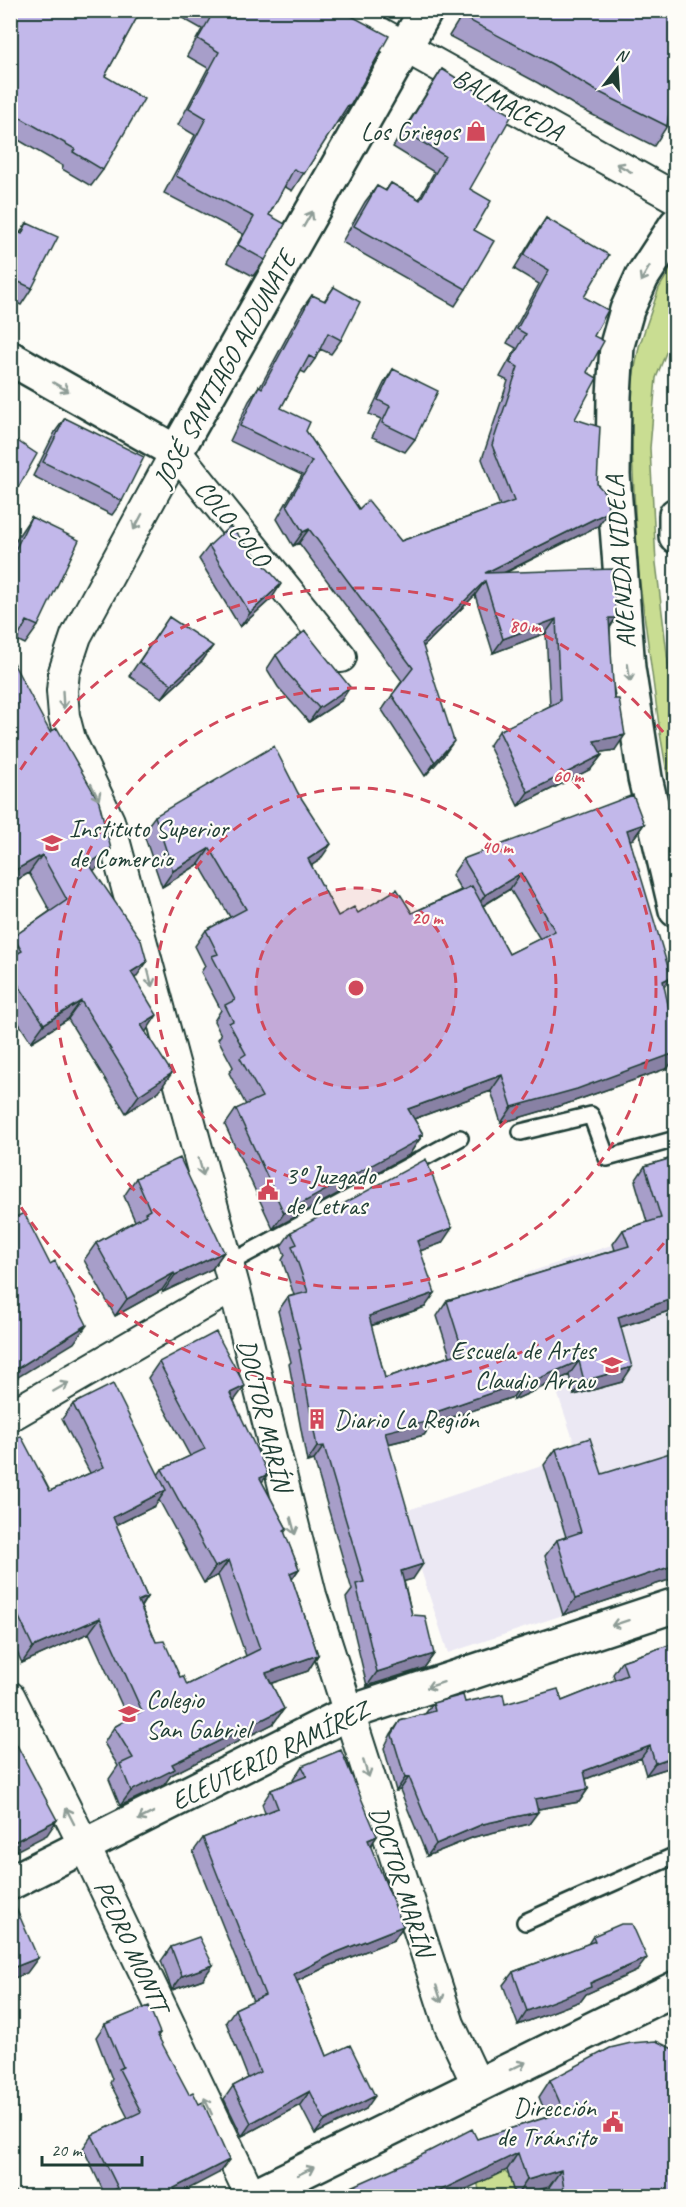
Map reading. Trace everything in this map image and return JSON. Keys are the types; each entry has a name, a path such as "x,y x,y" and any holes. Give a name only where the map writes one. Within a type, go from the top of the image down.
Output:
{"main road":[{"name":"JOSÉ SANTIAGO ALDUNATE","path":"176,452 426,10"},
{"name":"AVENIDA VIDELA","path":"675,202 627,310 617,345 613,452 617,539 628,668 645,778 675,909"},
{"name":"COLO COLO","path":"10,358 176,452"},
{"path":"675,515 675,536"},
{"name":"ELEUTERIO RAMÍREZ","path":"10,1883 348,1713 675,1605"},
{"path":"252,2196 675,1988"}],"street":[{"name":"BALMACEDA","path":"339,10 675,202"},
{"name":"COLO COLO","path":"176,452 341,657"},
{"name":"JOSÉ SANTIAGO ALDUNATE","path":"70,739 64,716 62,692 69,654 76,636 176,452"},
{"name":"DOCTOR MARÍN","path":"70,739 110,821 231,1275 311,1595 449,2024 478,2086"},
{"path":"10,1416 231,1275"},
{"name":"PEDRO MONTT","path":"10,1697 85,1847 252,2196"}],"lane":[{"path":"521,1132 591,1115 607,1158 675,1139"},
{"path":"231,1275 460,1138"},
{"path":"525,1922 675,1855"}],"shaded area":[{"name":"Escuela de Artes Claudio Arrau","path":"675,1224 675,1578 448,1653 402,1512 578,1454 518,1276"}],"green space":[{"path":"675,261 675,330 656,378 650,448 656,563 675,719 675,820 660,733 638,569 631,388 639,347 659,288"},
{"path":"470,2142 519,2184 525,2196 480,2196"}],"building":[{"path":"14,10 141,10 105,76 144,99 103,170 73,152 75,149 14,114 10,121 10,17"},
{"path":"209,10 344,10 389,36 350,106 348,105 304,174 294,169 269,215 285,224 265,260 238,245 254,217 176,176 206,118 189,108 219,52 198,39 213,13"},
{"path":"467,10 675,10 675,73 667,126 593,89 552,64 463,17"},
{"path":"442,69 512,115 470,189 491,201 474,230 494,241 466,289 354,226 377,186 386,191 391,183 420,200 445,156 404,131"},
{"path":"546,218 609,255 584,297 608,310 594,336 604,341 587,372 597,378 575,419 600,427 597,484 607,495 608,512 485,573 613,569 616,618 609,618 614,699 619,699 625,735 594,741 602,755 528,792 499,731 560,701 556,619 503,639 485,581 422,643 454,741 435,762 392,695 413,668 309,529 303,532 287,505 312,461 240,426 259,386 262,388 312,295 325,301 334,287 360,302 341,340 328,333 315,359 309,356 281,408 310,422 306,431 359,509 368,500 401,541 514,501 492,445 518,367 510,362 526,334 517,329 549,270 524,255"},
{"path":"27,223 58,237 32,288 10,278 10,228 22,234"},
{"path":"393,369 438,391 415,439 382,423 390,406 378,400"},
{"path":"65,418 144,457 122,501 43,462"},
{"path":"10,436 37,454 10,502"},
{"path":"31,517 79,540 38,626 27,621 10,652 10,561"},
{"path":"230,526 281,584 250,613 209,546"},
{"path":"169,617 213,646 172,684 139,662"},
{"path":"305,631 350,687 319,708 287,673 276,655"},
{"path":"10,657 50,732 57,728 99,802 111,849 89,864 141,940 147,962 131,972 157,1015 141,1025 172,1073 139,1095 81,1001 44,1024 10,972 10,958 22,951 13,937 67,900 42,855 12,872 10,868"},
{"path":"274,746 298,793 331,844 308,859 338,916 354,907 358,913 397,889 412,913 472,886 509,954 555,931 521,873 485,895 463,859 633,795 644,824 627,830 671,977 663,981 675,1037 675,1053 577,1089 512,1107 502,1075 408,1109 423,1134 419,1136 420,1139 284,1213 236,1109 262,1097 240,1058 246,1054 229,1023 233,1021 225,1005 235,1000 212,956 218,954 206,930 246,909 210,848 173,871 155,816"},
{"path":"180,1158 224,1252 175,1275 174,1273 127,1299 96,1243 146,1215 145,1213 150,1210 136,1178"},
{"path":"672,1158 675,1171 675,1298 618,1317 632,1367 584,1381 579,1361 524,1385 523,1382 433,1413 434,1420 385,1432 423,1564 401,1571 412,1615 425,1616 434,1654 377,1672 356,1584 364,1582 324,1446 317,1447 299,1350 301,1349 288,1297 308,1292 292,1246 297,1244 291,1232 426,1159 452,1228 417,1241 435,1293 369,1316 385,1378 463,1352 447,1301 629,1246 623,1230 661,1218 645,1166"},
{"path":"24,1213 50,1264 55,1261 87,1325 10,1375 10,1220"},
{"path":"216,1332 245,1386 230,1393 268,1474 260,1478 287,1529 284,1531 299,1569 290,1573 318,1655 266,1673 284,1709 172,1764 175,1769 131,1791 120,1764 133,1758 114,1727 142,1711 100,1618 33,1647 10,1598 10,1442 21,1436 50,1491 104,1467 73,1404 113,1384 166,1490 113,1517 147,1597 138,1601 156,1642 164,1641 180,1677 183,1676 187,1685 260,1649 229,1560 215,1567 162,1469 205,1449 159,1362"},
{"path":"590,1438 602,1474 670,1453 675,1470 675,1565 575,1599 557,1540 581,1532 556,1449"},
{"path":"675,1643 675,1756 655,1763 650,1746 584,1771 588,1789 535,1799 538,1812 483,1824 436,1844 409,1777 405,1778 392,1735 400,1721 435,1711 433,1703 463,1695 465,1702 503,1694 505,1704 558,1689 562,1701 627,1675 622,1661"},
{"path":"10,1734 57,1820 10,1844"},
{"path":"341,1750 377,1836 368,1840 403,1926 335,1953 294,1974 327,2056 350,2045 375,2096 325,2121 310,2091 251,2123 233,2086 260,2072 235,2009 265,1995 203,1838 278,1808 271,1790 307,1776 302,1766"},
{"path":"16,1908 38,1958 10,1969 10,1911"},
{"path":"621,1924 632,1924 647,1958 590,1983 591,1987 527,2011 513,1972 595,1941 593,1936"},
{"path":"199,1937 213,1965 182,1976 171,1947"},
{"path":"149,2006 160,2033 157,2034 189,2094 193,2092 199,2104 203,2102 229,2160 174,2188 177,2193 170,2196 102,2196 118,2188 92,2135 141,2112 119,2069 123,2067 105,2024"},
{"path":"656,2041 675,2050 675,2196 565,2196 561,2170 527,2180 518,2153 429,2196 331,2196 410,2161 472,2129 477,2139 564,2112 550,2080 610,2048"},
{"path":"10,2184 16,2193 11,2196 10,2196"}],"place":[{"name":"Los Griegos","path":"476,131"},
{"name":"Instituto Superior de Comercio","path":"52,843"},
{"name":"3º Juzgado de Letras","path":"268,1190"},
{"name":"Escuela de Artes Claudio Arrau","path":"612,1365"},
{"name":"Diario La Región","path":"317,1419"},
{"name":"Colegio San Gabriel","path":"129,1714"},
{"name":"Dirección de Tránsito","path":"613,2122"}]}
